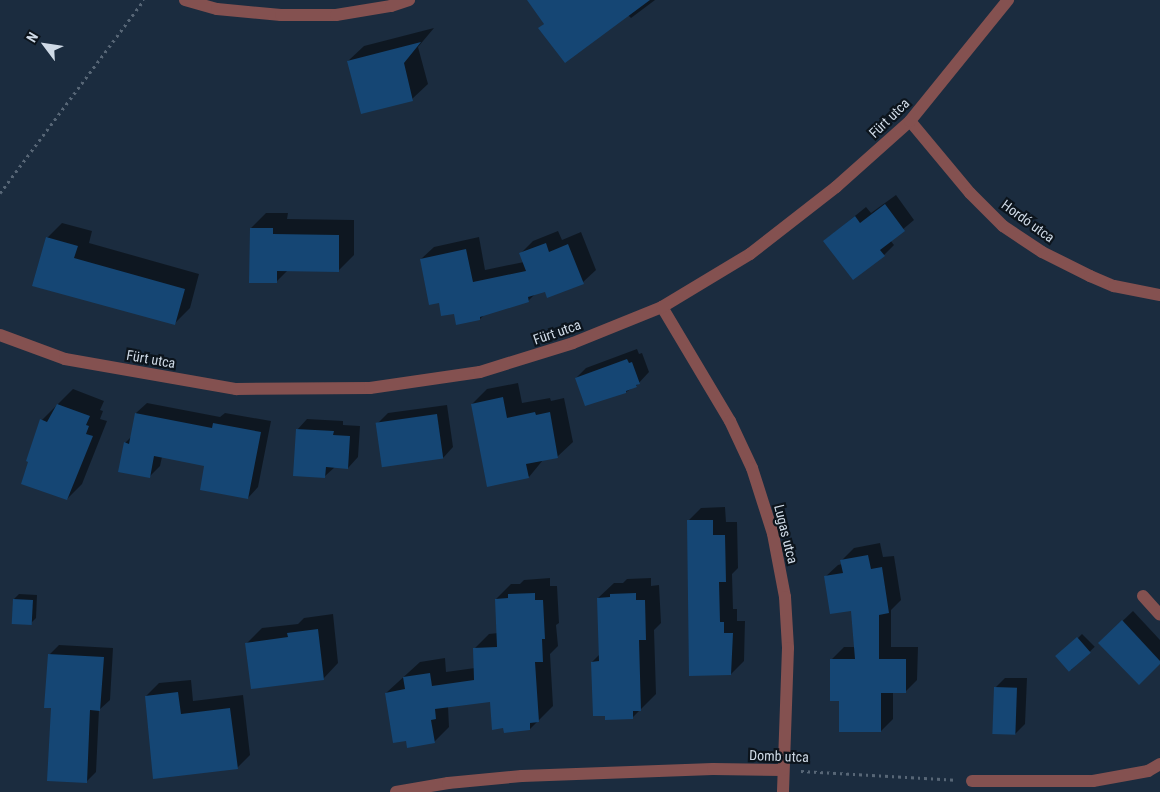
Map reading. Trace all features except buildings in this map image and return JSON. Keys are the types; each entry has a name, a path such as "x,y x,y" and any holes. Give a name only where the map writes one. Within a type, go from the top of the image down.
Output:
{"street":[{"path":"186,0 217,9 281,15 336,15 391,6 410,0"},
{"name":"Fürt utca","path":"0,335 65,359 236,389 370,388 480,372 573,343 662,307 750,254 836,187 910,121 1008,0"},
{"name":"Hordó utca","path":"910,121 970,193 1003,226 1042,252 1082,273 1114,286 1160,296"},
{"name":"Lugas utca","path":"662,307 730,421 752,468 773,534 784,597 788,648 783,792"},
{"path":"1142,596 1160,615"},
{"path":"972,780 1094,781 1148,770 1160,764"},
{"name":"Domb utca","path":"396,792 448,783 522,776 713,769 783,770"}],"path":[{"path":"0,193 144,0"},
{"name":"Domb utca","path":"783,770 972,780"}]}
